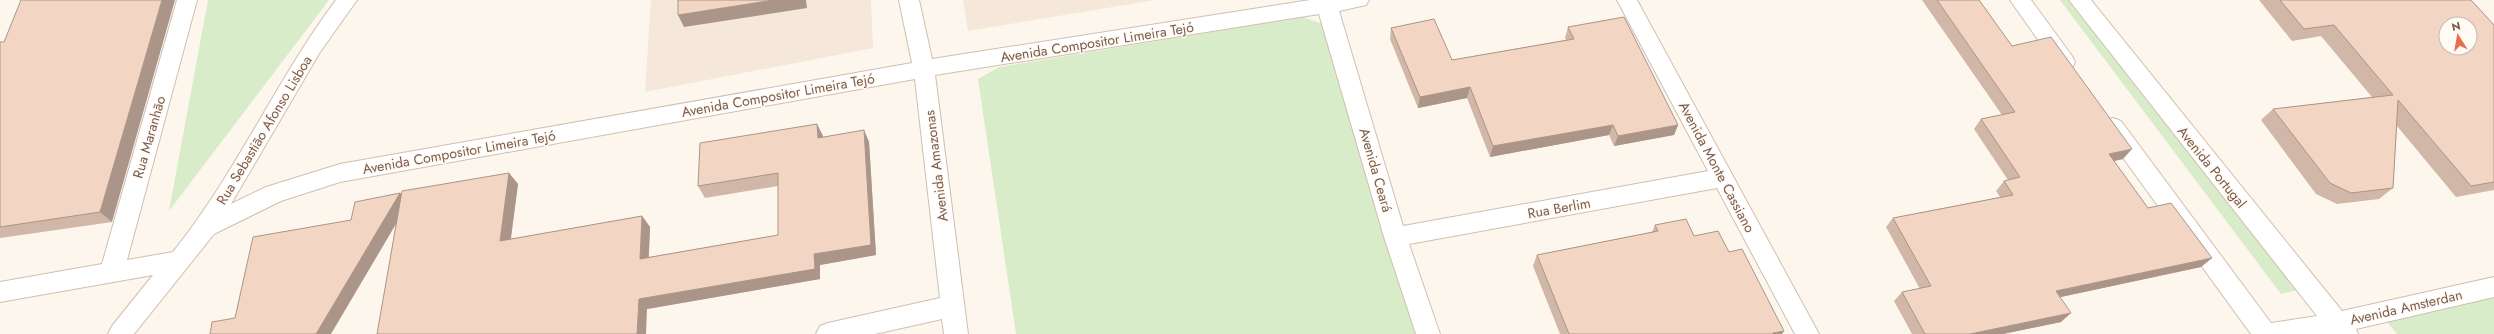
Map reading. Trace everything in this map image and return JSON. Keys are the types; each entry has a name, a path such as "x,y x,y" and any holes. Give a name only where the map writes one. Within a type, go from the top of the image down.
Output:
{"street":[{"name":"Rua Maranhão","path":"111,274 187,0"},
{"name":"Rua Sebastião Afonso Lisboa","path":"120,334 206,227 313,46 347,0"},
{"name":"Avenida Amazonas","path":"909,0 924,69 956,334"},
{"name":"Avenida Compositor Limeira Tejó","path":"206,227 274,194 340,173 924,69 1359,0"},
{"name":"Avenida Monte Cassiano","path":"1627,0 1807,334"},
{"path":"2020,0 2076,77"},
{"name":"Avenida Portugal","path":"2079,0 2342,329"},
{"name":"Avenida Ceará","path":"1327,6 1396,237 1428,334"},
{"path":"2100,109 2265,334"},
{"name":"Rua Berlim","path":"1396,237 1722,178"},
{"path":"0,292 111,274 181,260"},
{"name":"Avenida Amsterdan","path":"2270,334 2342,329 2494,287"},
{"path":"828,334 952,306"}],"shaded area":[{"path":"651,0 871,0 873,48 645,92"},
{"path":"963,0 1155,0 968,31"}],"green space":[{"path":"208,0 329,0 169,211"},
{"path":"2060,0 2091,0 2311,287 2281,294"},
{"path":"1303,17 1323,24 1428,334 1016,334 978,79 999,67"},
{"path":"2494,276 2494,334 2397,334 2373,304"}],"building":[{"path":"21,0 162,0 100,212 0,227 0,42 4,42"},
{"path":"678,0 774,0 678,15"},
{"path":"1937,0 1979,0 2012,46 2051,37 2132,149 2109,154 2148,208 2171,203 2212,258 2056,291 2071,313 1970,334 1925,334 1902,292 1931,286 1893,218 2013,195 2004,181 2020,177 1981,119 2015,112"},
{"path":"2280,0 2471,0 2494,25 2494,182 2471,186 2398,100 2393,188 2351,193 2330,183 2273,109 2393,95 2334,25 2304,29"},
{"path":"1624,17 1678,125 1618,136 1613,125 1493,146 1470,87 1420,97 1391,28 1434,19 1452,60 1574,39 1568,27"},
{"path":"817,124 818,138 864,130 871,245 814,254 815,269 639,299 637,334 377,334 402,191 509,173 500,241 642,216 640,259 778,235 778,173 698,186 700,143"},
{"path":"400,193 316,334 210,334 212,322 235,318 253,237 351,220 355,202"},
{"path":"1686,219 1694,236 1718,231 1729,252 1742,249 1784,331 1773,334 1569,334 1537,255 1658,231 1655,225"}]}
